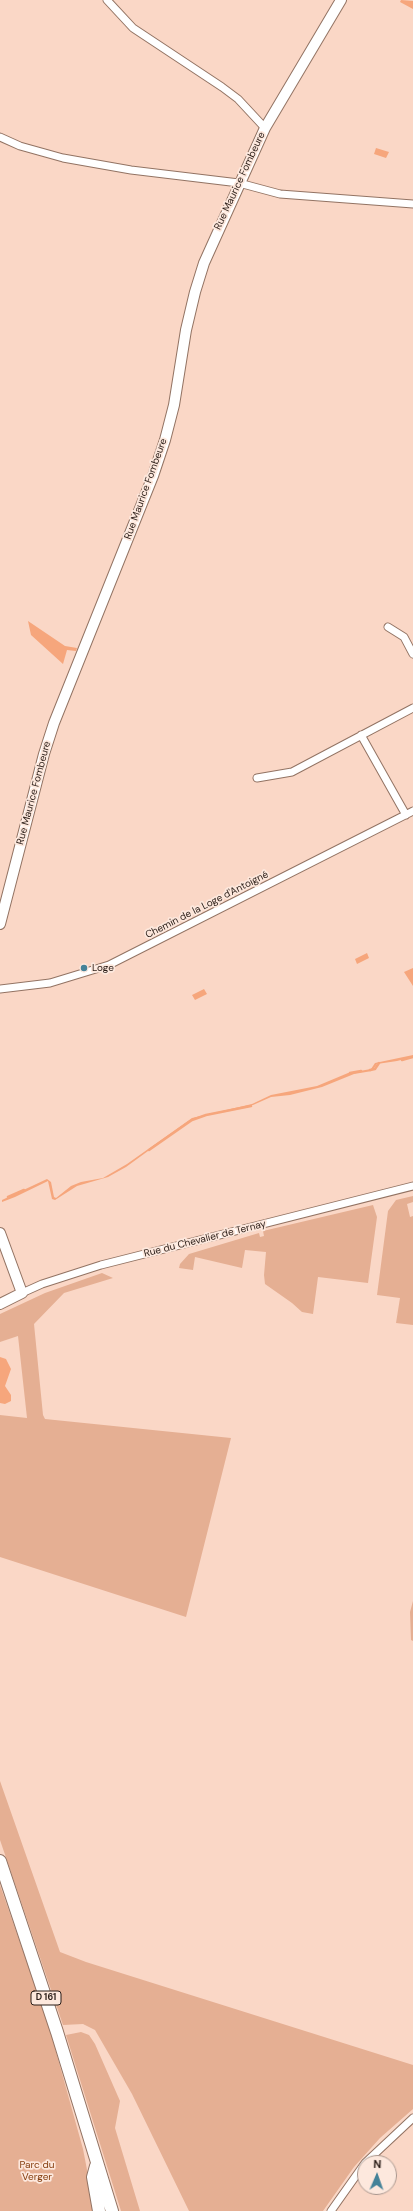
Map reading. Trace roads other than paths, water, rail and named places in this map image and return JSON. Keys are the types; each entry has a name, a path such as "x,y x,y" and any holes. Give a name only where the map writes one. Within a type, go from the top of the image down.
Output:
{"main road":[{"name":"D 161","path":"0,1861 53,2017 112,2211"},
{"path":"97,2161 94,2177 99,2211"}],"street":[{"path":"107,0 133,28 238,99 265,128"},
{"name":"Rue Maurice Fombeure","path":"0,924 44,754 76,664 153,476 174,405 186,330 195,292 210,250 265,128 341,0"},
{"path":"0,137 20,146 63,158 131,170 239,183 280,194 413,204"},
{"path":"388,627 404,637 413,654"},
{"path":"257,778 292,772 413,708"},
{"path":"361,735 406,815"},
{"name":"Chemin de la Loge d'Antoigné","path":"0,989 50,983 109,965 413,811"},
{"name":"Rue du Chevalier de Ternay","path":"0,1304 22,1292 42,1284 101,1266 413,1186"},
{"path":"0,1233 22,1292"},
{"path":"374,2155 413,2118"},
{"path":"331,2211 357,2174"}],"waterway":[{"path":"402,1060 413,1057"},
{"path":"370,1070 375,1069 379,1063"},
{"path":"350,1073 361,1071"},
{"path":"149,1150 192,1120 206,1115 251,1106"},
{"path":"8,1197 24,1190"}],"place":[{"name":"Loge","path":"84,968"}],"park label":[{"name":"Parc du Verger","path":"37,2170"}]}
